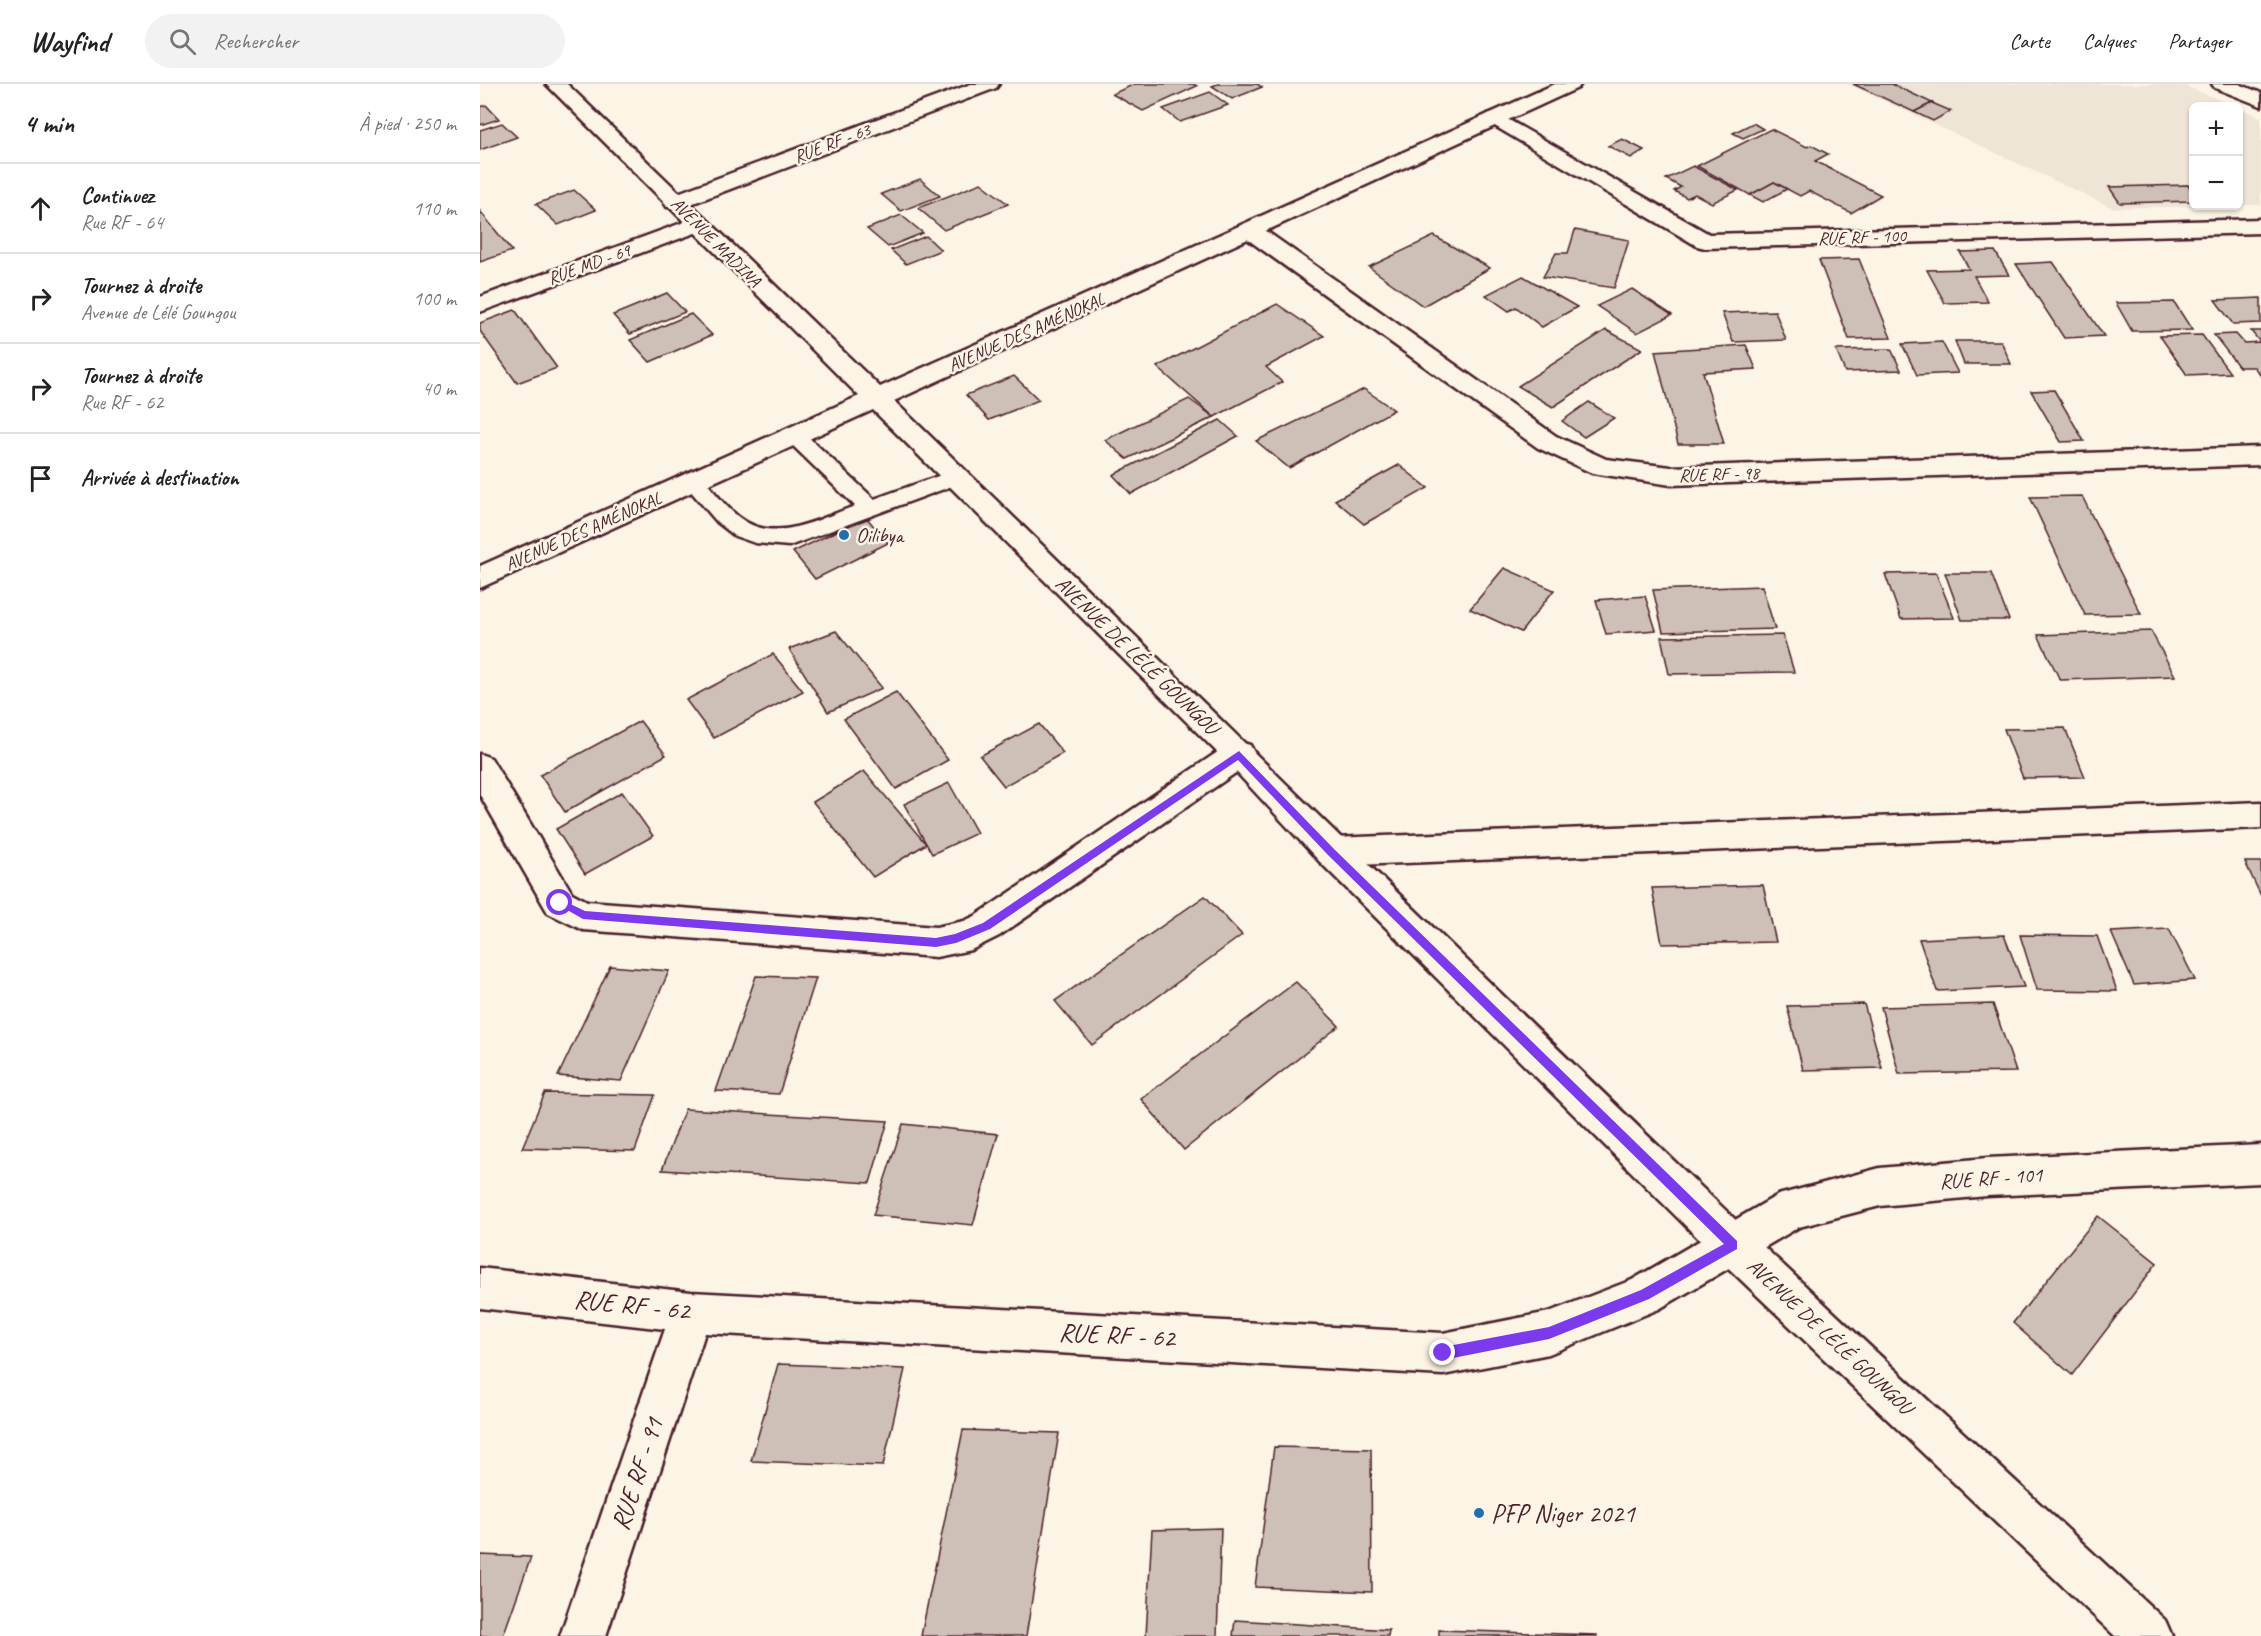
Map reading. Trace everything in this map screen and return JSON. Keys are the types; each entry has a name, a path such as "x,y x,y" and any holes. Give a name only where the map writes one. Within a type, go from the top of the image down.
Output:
{"street":[{"name":"AVENUE MADINA","path":"556,84 876,400"},
{"name":"RUE RF - 63","path":"675,202 988,84"},
{"name":"AVENUE DES AMÉNOKAL","path":"480,578 1251,231 1571,84"},
{"path":"2222,84 2261,100"},
{"name":"RUE RF - 100","path":"1495,118 1705,241 2261,226"},
{"name":"RUE MD - 69","path":"480,305 698,224"},
{"name":"RUE RF - 98","path":"1251,231 1547,442 1600,468 1671,476 2261,456"},
{"name":"AVENUE DE LÉLÉ GOUNGOU","path":"876,400 1239,754 1332,852 1733,1245 2149,1636"},
{"path":"480,767 560,903 583,915 936,942 971,934 987,926 1239,754"},
{"path":"1332,852 2261,815"},
{"name":"RUE RF - 101","path":"1733,1245 1792,1209 1880,1187 1987,1177 2261,1164"},
{"name":"RUE RF - 62","path":"480,1288 691,1312 1443,1353 1549,1333 1645,1295 1733,1245"},
{"name":"RUE RF - 91","path":"583,1636 691,1312"}],"lane":[{"path":"795,436 871,508"},
{"path":"694,482 740,532 762,538 789,538 955,477"}],"shaded area":[{"path":"1848,84 2180,84 2225,102 2189,102 2189,207 2113,208"},
{"path":"2243,110 2261,117 2261,205 2243,205"}],"building":[{"path":"1135,84 1193,84 1197,86 1143,111 1112,94"},
{"path":"1257,84 1262,87 1232,99 1212,86"},
{"path":"1853,84 1892,84 1932,103 1914,112"},
{"path":"1210,92 1228,105 1180,122 1163,109"},
{"path":"1932,103 1951,111 1933,121 1914,112"},
{"path":"486,105 499,119 480,125 480,107"},
{"path":"502,123 517,137 480,150 480,130"},
{"path":"1753,123 1763,129 1743,138 1733,133"},
{"path":"1771,129 1807,147 1811,145 1828,154 1815,161 1881,195 1851,213 1809,191 1800,196 1774,182 1750,195 1697,166"},
{"path":"1622,139 1644,150 1631,158 1608,146"},
{"path":"1693,166 1738,190 1712,203 1695,194 1687,198 1674,191 1681,187 1666,179"},
{"path":"920,179 940,196 901,211 881,194"},
{"path":"1774,182 1787,189 1763,202 1750,195"},
{"path":"981,183 1008,204 944,230 918,208"},
{"path":"2188,185 2189,201 2120,203 2109,187"},
{"path":"574,190 596,210 558,225 536,204"},
{"path":"480,211 512,251 480,262"},
{"path":"901,215 923,233 888,247 867,229"},
{"path":"1575,230 1629,240 1614,288 1543,277 1556,253 1568,253"},
{"path":"926,236 941,250 906,264 891,250"},
{"path":"1434,236 1490,268 1423,306 1369,267"},
{"path":"1995,251 2009,275 1974,276 1988,302 1945,303 1927,270 1969,269 1960,252"},
{"path":"1859,259 1891,338 1849,339 1819,260"},
{"path":"2053,262 2104,336 2064,338 2016,264"},
{"path":"1523,276 1577,307 1542,327 1516,307 1509,311 1486,295"},
{"path":"1632,289 1672,315 1637,333 1597,306"},
{"path":"667,293 685,312 630,334 613,315"},
{"path":"2261,298 2261,323 2233,324 2215,300"},
{"path":"2174,302 2192,330 2132,331 2116,303"},
{"path":"1277,304 1324,336 1266,367 1282,382 1214,417 1157,367"},
{"path":"515,310 557,368 517,383 480,331 480,323"},
{"path":"1775,311 1786,340 1733,342 1722,313"},
{"path":"691,314 712,335 650,362 630,340"},
{"path":"1606,330 1642,349 1553,407 1518,386"},
{"path":"2251,331 2261,331 2261,376 2254,367 2239,367 2214,335 2236,334 2244,343 2260,342"},
{"path":"2202,335 2230,373 2187,375 2160,336"},
{"path":"1955,341 2001,341 2011,364 1964,364"},
{"path":"1942,342 1958,373 1917,375 1902,344"},
{"path":"1746,345 1756,369 1703,372 1724,444 1678,444 1655,351"},
{"path":"1891,349 1901,370 1845,372 1836,350"},
{"path":"1014,376 1039,400 989,420 966,395"},
{"path":"1364,389 1394,410 1289,468 1256,441"},
{"path":"2054,390 2084,441 2061,442 2031,391"},
{"path":"1189,399 1214,417 1127,459 1105,440"},
{"path":"1589,402 1614,418 1584,437 1562,421"},
{"path":"1220,420 1238,436 1131,494 1113,475"},
{"path":"1399,465 1428,488 1364,524 1335,500"},
{"path":"2082,496 2141,614 2085,615 2030,497"},
{"path":"866,517 888,543 815,579 793,552"},
{"path":"1504,568 1554,590 1521,632 1470,609"},
{"path":"1936,573 1954,618 1901,619 1885,574"},
{"path":"1945,573 1991,573 2009,620 1962,620"},
{"path":"1762,586 1775,629 1663,632 1653,590"},
{"path":"1645,596 1656,630 1606,634 1596,600"},
{"path":"836,631 882,688 828,712 789,649"},
{"path":"2151,631 2175,676 2060,680 2038,635"},
{"path":"1783,635 1794,672 1669,674 1661,637"},
{"path":"773,654 803,691 714,738 686,700"},
{"path":"896,692 948,760 896,789 844,719"},
{"path":"640,721 666,755 565,812 540,775"},
{"path":"1039,724 1063,753 1004,786 980,756"},
{"path":"2065,728 2085,777 2023,778 2004,729"},
{"path":"864,771 926,844 873,877 813,802"},
{"path":"949,783 977,833 932,854 904,804"},
{"path":"622,792 653,836 585,874 556,829"},
{"path":"2245,862 2261,862 2261,896"},
{"path":"1763,885 1776,942 1662,944 1652,888"},
{"path":"1205,896 1242,935 1092,1045 1055,1001"},
{"path":"2169,929 2195,980 2134,985 2111,932"},
{"path":"2004,935 2024,987 1937,991 1919,939"},
{"path":"2020,935 2097,936 2117,991 2037,990"},
{"path":"610,966 669,971 621,1081 558,1076"},
{"path":"756,976 816,978 779,1094 716,1091"},
{"path":"1296,982 1339,1026 1184,1150 1141,1099"},
{"path":"1864,1004 1882,1068 1803,1070 1787,1006"},
{"path":"1993,1004 2016,1072 1899,1074 1881,1007"},
{"path":"545,1093 655,1095 635,1151 522,1148"},
{"path":"685,1109 888,1121 870,1183 662,1170"},
{"path":"903,1124 998,1134 973,1225 873,1215"},
{"path":"2098,1216 2157,1263 2072,1375 2013,1323"},
{"path":"778,1364 905,1369 883,1466 751,1461"},
{"path":"963,1430 1059,1433 1026,1636 921,1636"},
{"path":"1274,1447 1371,1449 1372,1592 1255,1587"},
{"path":"1221,1528 1217,1636 1146,1636 1152,1530"},
{"path":"480,1555 531,1557 503,1636 480,1636"},
{"path":"1235,1620 1389,1630 1388,1636 1233,1636"},
{"path":"1439,1630 1597,1635 1597,1636 1439,1636"}],"place":[{"name":"Oilibya","path":"844,535"},
{"name":"PFP Niger 2021","path":"1479,1513"}],"route":[{"path":"560,903 583,915 936,942 956,939 987,926 1239,754 1332,852 1733,1245 1645,1295 1549,1333 1443,1353"}]}
